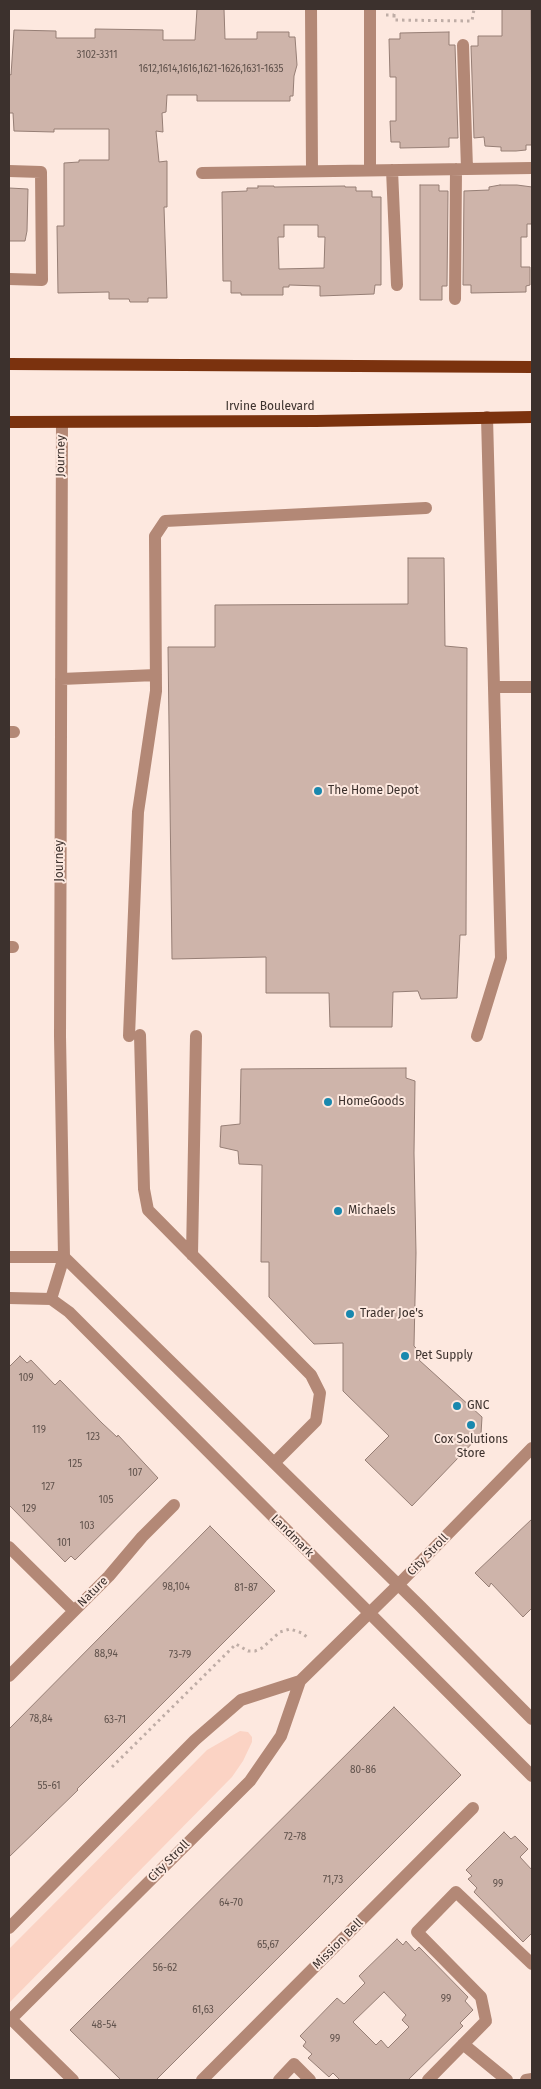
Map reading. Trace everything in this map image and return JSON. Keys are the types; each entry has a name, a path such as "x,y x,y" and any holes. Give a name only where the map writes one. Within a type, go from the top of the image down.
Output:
{"main road":[{"path":"9,364 532,367"},
{"name":"Irvine Boulevard","path":"9,422 316,421 532,417"}],"street":[{"path":"311,9 312,171"},
{"path":"370,9 370,170"},
{"path":"455,299 462,169 463,45"},
{"path":"202,173 532,168"},
{"path":"392,170 397,285"},
{"path":"9,172 41,172 42,280 9,280"},
{"path":"477,1036 501,958 487,418"},
{"name":"Journey","path":"51,1299 64,1257 60,1036 62,422"},
{"path":"274,1463 316,1421 320,1393 311,1375 148,1210 144,1189 134,1036 138,812 156,691 155,536 165,521 426,508"},
{"path":"61,679 156,675"},
{"path":"495,687 532,687"},
{"path":"192,1255 196,1036"},
{"path":"9,1257 64,1257 532,1719"},
{"path":"9,1298 51,1299"},
{"name":"Landmark","path":"51,1299 69,1312 532,1776"},
{"name":"City Stroll","path":"9,1928 195,1740 241,1700 300,1681 398,1585 532,1448"},
{"name":"Nature","path":"9,1676 74,1611 174,1505"},
{"path":"9,1546 74,1611"},
{"name":"City Stroll","path":"10,2020 250,1781 282,1736 300,1681"},
{"name":"Mission Bell","path":"202,2080 473,1808"},
{"path":"428,2080 486,2021 481,1997 416,1932 456,1892 532,1964"},
{"path":"10,2020 73,2080"},
{"path":"463,2044 507,2080"},
{"path":"278,2080 294,2064 310,2080"},
{"path":"526,2080 532,2079"}],"path":[{"path":"394,9 394,20 472,21 474,9"},
{"path":"384,15 394,14"},
{"path":"112,1767 236,1644 248,1651 255,1651 262,1648 280,1632 290,1629 302,1633 308,1638"}],"shaded area":[{"path":"240,1731 248,1732 252,1737 252,1742 243,1761 232,1777 9,2003 9,1949 207,1750"}],"building":[{"path":"197,9 224,9 225,39 257,39 257,32 289,32 289,37 295,37 297,65 294,76 293,96 290,96 290,101 197,101 197,95 167,95 166,112 162,113 163,132 156,131 159,162 167,161 167,207 164,207 167,298 148,298 148,302 130,302 129,299 109,299 109,292 58,293 57,226 64,226 64,163 79,162 79,160 109,160 109,129 54,129 54,132 14,131 13,113 9,113 9,74 11,75 14,30 56,31 56,38 95,38 95,29 163,30 163,40 195,40"},
{"path":"502,9 531,9 532,145 526,145 526,150 501,151 501,147 485,146 484,137 474,138 471,46 478,46 478,36 502,36"},
{"path":"449,32 449,45 455,45 458,138 449,138 449,147 400,148 400,142 391,142 390,121 396,121 396,77 390,77 389,39 400,39 400,33"},
{"path":"420,185 439,185 439,191 448,191 447,286 442,286 442,300 420,300"},
{"path":"500,185 532,187 532,224 527,224 527,237 521,237 521,267 530,267 530,285 526,286 526,292 471,293 471,285 463,285 464,191 489,190 489,187"},
{"path":"258,186 345,186 356,187 356,191 372,191 372,197 381,197 381,285 375,285 374,294 320,296 320,286 289,285 289,287 283,287 283,295 241,295 241,293 231,293 231,281 223,281 222,192 247,191 247,188 258,188","holes":["284,225 318,225 318,237 325,237 324,268 279,269 278,237 284,237"]},
{"path":"9,188 28,189 25,241 9,241"},
{"name":"The Home Depot","path":"408,558 444,558 445,646 467,648 466,935 460,935 457,998 421,999 418,991 393,992 392,1027 330,1027 329,993 266,993 266,957 172,959 168,647 215,647 215,605 408,604"},
{"path":"406,1068 406,1078 415,1081 416,1253 414,1346 423,1355 419,1360 482,1417 481,1434 412,1506 365,1460 389,1436 343,1391 343,1343 314,1344 269,1297 269,1262 261,1262 262,1165 239,1164 238,1151 220,1147 221,1126 240,1124 241,1069"},
{"path":"20,1356 27,1363 31,1360 55,1385 60,1380 102,1423 117,1437 118,1435 158,1478 75,1560 71,1556 65,1562 9,1505 9,1367"},
{"path":"532,1519 532,1608 523,1617 491,1583 489,1587 475,1573"},
{"path":"210,1526 275,1591 9,1857 9,1729"},
{"path":"394,1707 461,1775 156,2080 121,2080 70,2030"},
{"path":"504,1832 511,1839 515,1836 528,1849 520,1857 532,1870 532,1933 523,1942 474,1892 477,1888 468,1879 472,1876 466,1870"},
{"path":"397,1939 403,1945 406,1941 415,1951 419,1947 468,1997 465,2001 473,2010 460,2023 463,2026 408,2080 340,2080 333,2073 329,2077 308,2058 312,2054 303,2046 306,2042 300,2036 337,1998 344,2004 365,1983 359,1976","holes":["384,1992 406,2015 402,2020 409,2027 388,2048 381,2040 376,2045 353,2022"]}],"place":[{"name":"The Home Depot","path":"318,791"},
{"name":"HomeGoods","path":"328,1102"},
{"name":"Michaels","path":"338,1211"},
{"name":"Trader Joe's","path":"350,1314"},
{"name":"Pet Supply","path":"405,1356"},
{"name":"GNC","path":"457,1406"},
{"name":"Cox Solutions Store","path":"471,1425"}]}
